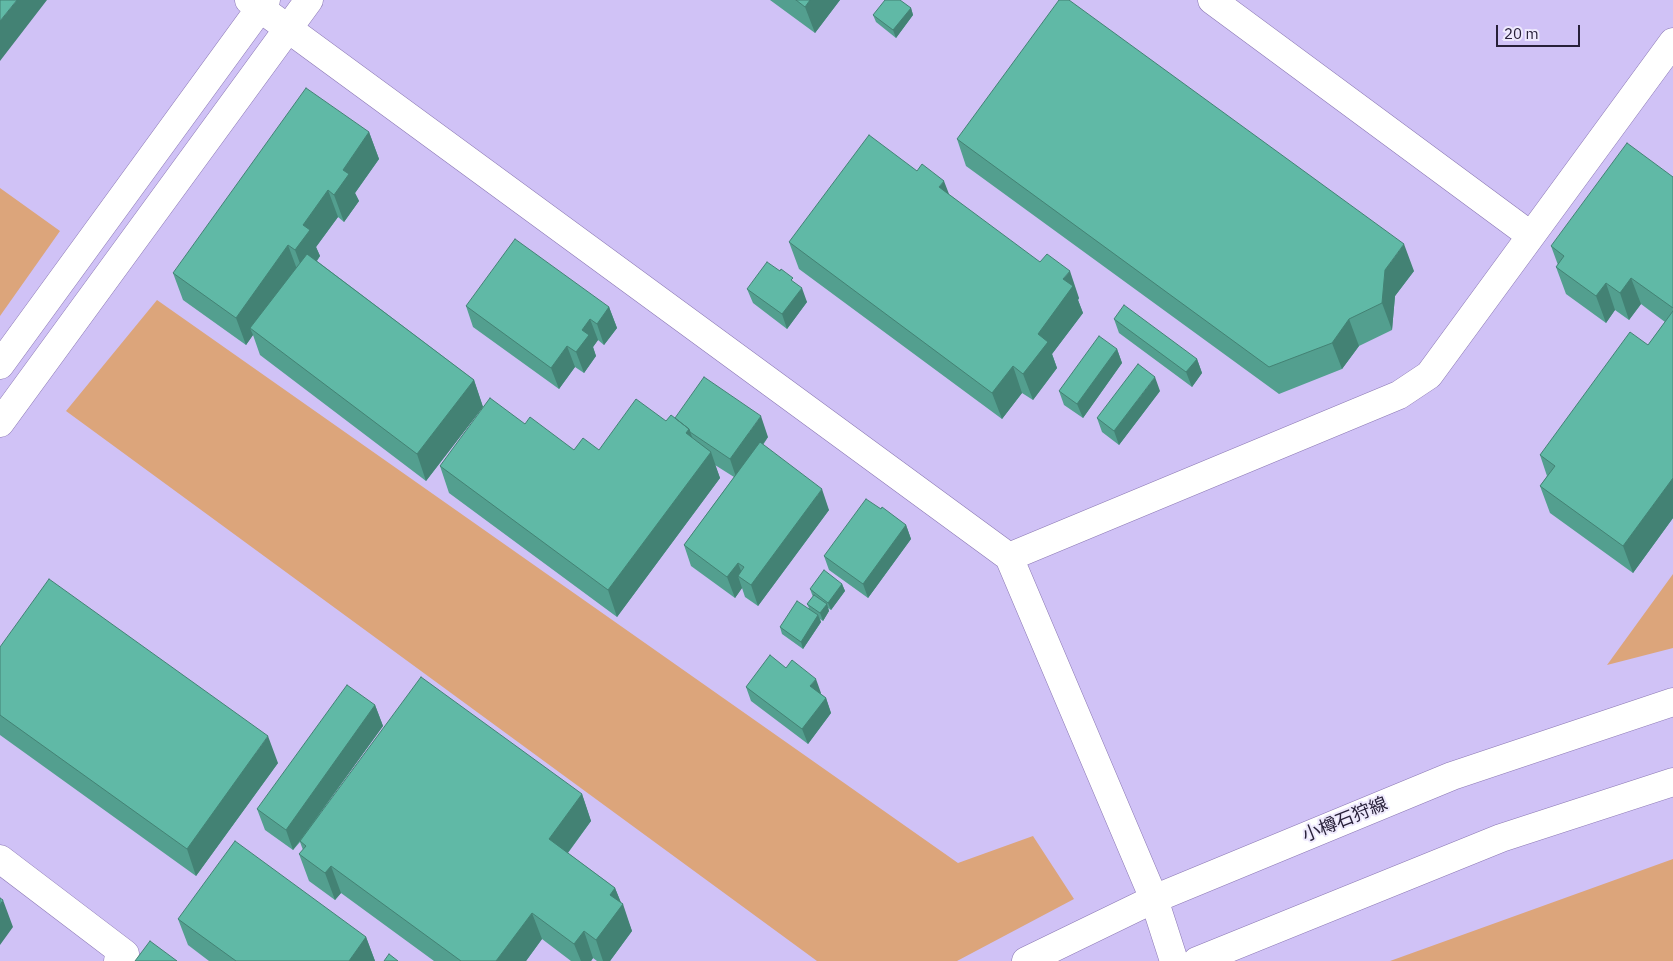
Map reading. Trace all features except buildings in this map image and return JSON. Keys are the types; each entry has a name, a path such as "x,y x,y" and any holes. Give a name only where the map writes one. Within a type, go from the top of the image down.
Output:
{"street":[{"path":"0,423 309,0"},
{"path":"1212,0 1530,235"},
{"path":"0,364 258,3 288,29 1009,557 1154,899 1174,961"},
{"path":"1009,557 1399,395 1428,375 1673,42"},
{"name":"小樽石狩線","path":"1026,961 1154,899 1452,776 1673,702"},
{"path":"1197,961 1501,838 1673,782"},
{"path":"0,859 125,954 118,961"}],"shaded area":[{"path":"0,188 60,231 0,316"},
{"path":"157,300 958,863 1033,836 1074,899 957,961 817,961 66,411"},
{"path":"1673,574 1673,648 1607,665"},
{"path":"1673,859 1673,961 1390,961"}]}
